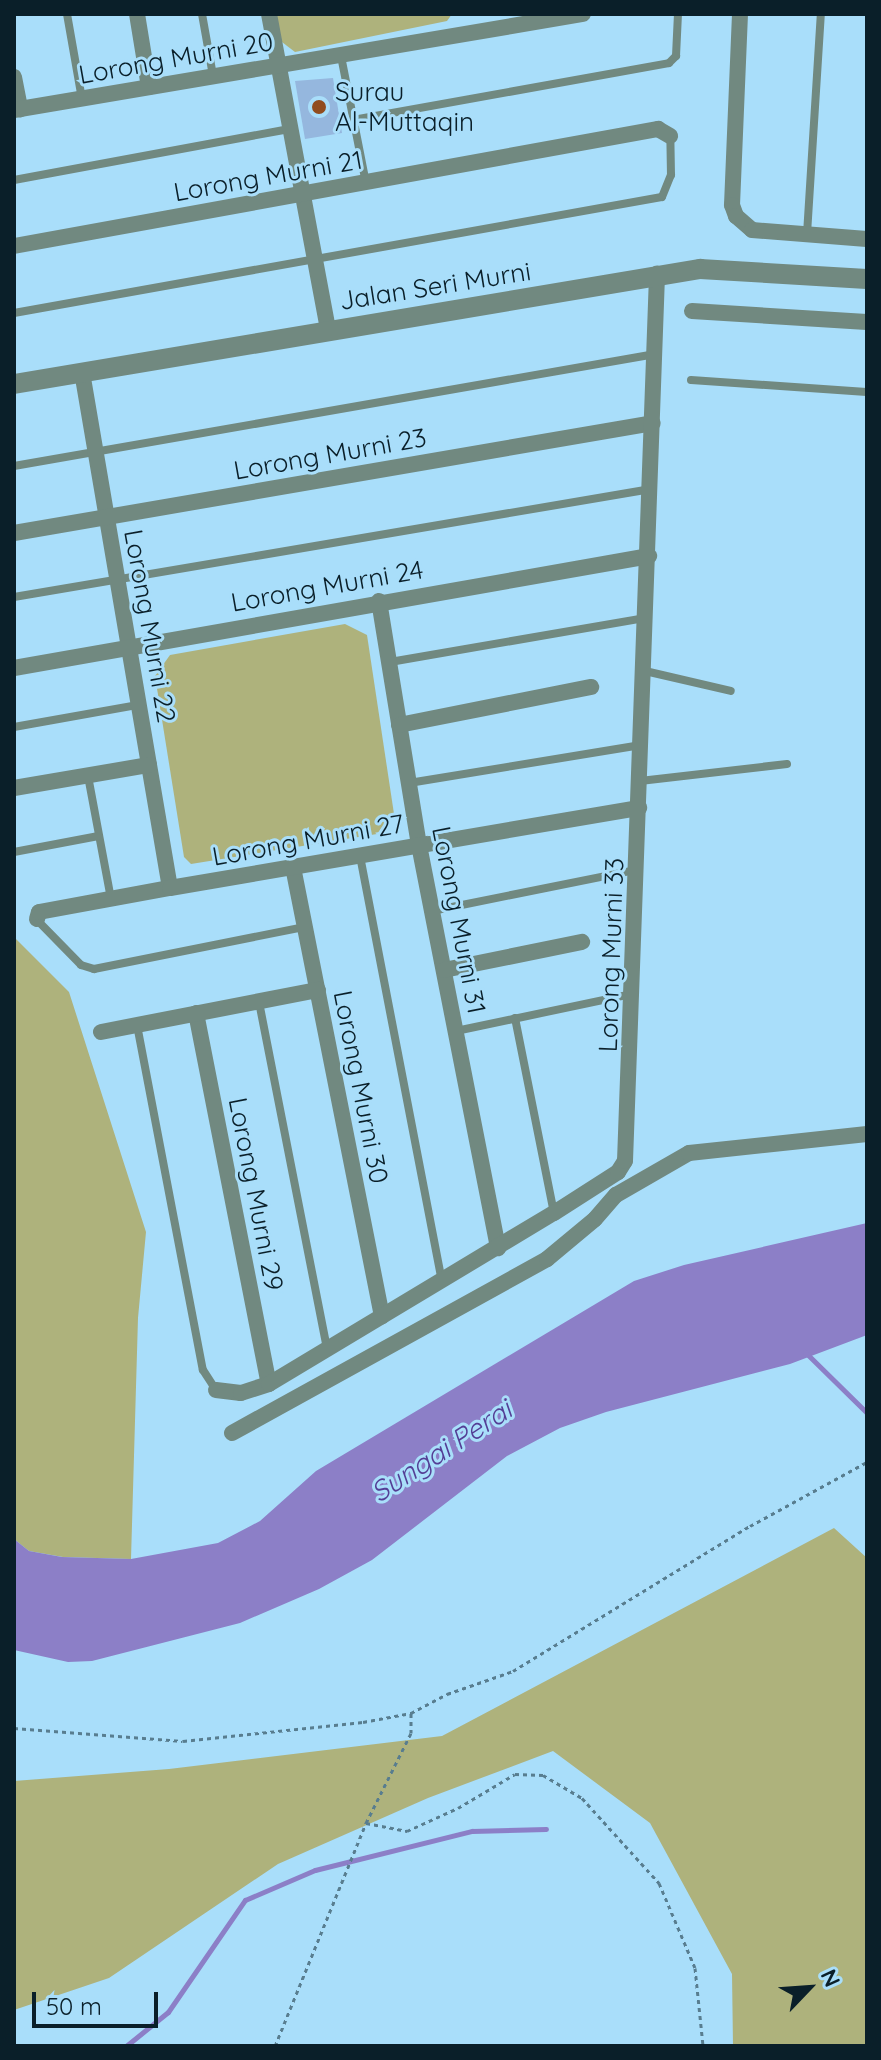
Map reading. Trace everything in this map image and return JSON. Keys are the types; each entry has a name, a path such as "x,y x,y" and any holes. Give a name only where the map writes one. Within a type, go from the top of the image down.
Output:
{"street":[{"path":"137,14 149,87"},
{"path":"269,14 328,330"},
{"name":"Lorong Murni 20","path":"17,110 340,55 480,23 583,14"},
{"path":"740,14 732,205 743,225 752,230 867,239"},
{"path":"14,77 17,110"},
{"name":"Lorong Murni 21","path":"14,246 658,129 670,136"},
{"name":"Jalan Seri Murni","path":"14,384 657,274 700,269 867,279"},
{"name":"Lorong Murni 33","path":"216,1390 241,1393 269,1384 554,1213 618,1172 625,1161 634,994 657,274"},
{"path":"692,311 867,322"},
{"name":"Lorong Murni 22","path":"82,372 170,888"},
{"name":"Lorong Murni 23","path":"14,533 653,423"},
{"name":"Lorong Murni 24","path":"14,668 379,601 649,556"},
{"name":"Lorong Murni 31","path":"379,601 419,845 498,1248"},
{"path":"399,725 591,687"},
{"path":"14,788 149,765"},
{"name":"Lorong Murni 27","path":"37,919 39,912 639,808"},
{"name":"Lorong Murni 30","path":"293,867 382,1316"},
{"path":"444,970 582,942"},
{"path":"101,1032 318,990"},
{"name":"Lorong Murni 29","path":"196,1013 269,1384"},
{"path":"232,1433 547,1259 595,1219 616,1195 689,1153 867,1134"}],"lane":[{"path":"67,14 82,99"},
{"path":"202,14 213,76"},
{"path":"353,120 669,63 676,56 678,14"},
{"path":"807,234 821,14"},
{"path":"340,55 366,183"},
{"path":"14,180 289,129"},
{"path":"14,313 662,197 671,175 670,136"},
{"path":"14,466 656,353"},
{"path":"691,380 867,392"},
{"path":"14,597 651,489"},
{"path":"389,662 646,618"},
{"path":"645,671 731,691"},
{"path":"14,727 139,705"},
{"path":"409,783 642,744"},
{"path":"640,781 787,764"},
{"path":"88,775 111,899"},
{"path":"14,852 99,836"},
{"path":"360,855 442,1282"},
{"path":"432,911 637,870"},
{"path":"37,919 81,965 94,969 305,927"},
{"path":"455,1031 634,994"},
{"path":"259,1001 327,1349"},
{"path":"515,1018 554,1213"},
{"path":"137,1024 203,1370 216,1390"}],"path":[{"path":"14,1728 183,1741 363,1722 411,1713 447,1694 513,1671 750,1526 867,1462"},
{"path":"275,2046 366,1823 411,1733 411,1713"},
{"path":"366,1823 407,1831 458,1808 515,1774 543,1775 582,1798 659,1883 695,1968 703,2046"}],"green space":[{"path":"274,14 452,14 447,21 295,52 278,39"},
{"path":"345,624 367,635 394,814 377,834 191,864 184,857 155,676 170,655"},
{"path":"14,937 69,992 146,1232 138,1318 131,1559 63,1557 29,1551 14,1539"},
{"path":"834,1528 867,1558 867,2046 733,2046 732,1974 650,1823 553,1751 428,1798 278,1864 109,1978 14,2010 14,1781 169,1769 442,1736"}],"water":[{"name":"Sungai Perai","path":"867,1223 867,1335 790,1364 606,1412 560,1428 507,1456 372,1560 319,1589 240,1623 92,1661 68,1662 14,1650 14,1539 29,1551 62,1557 131,1559 218,1543 260,1521 316,1471 634,1281 684,1265"}],"building":[{"name":"Surau Al-Muttaqin","path":"333,78 342,133 305,139 295,81"}],"waterway":[{"path":"805,1352 867,1413"},
{"path":"126,2046 168,2012 245,1900 315,1870 472,1831 546,1829"}],"place":[{"name":"Surau Al-Muttaqin","path":"319,107"}]}
